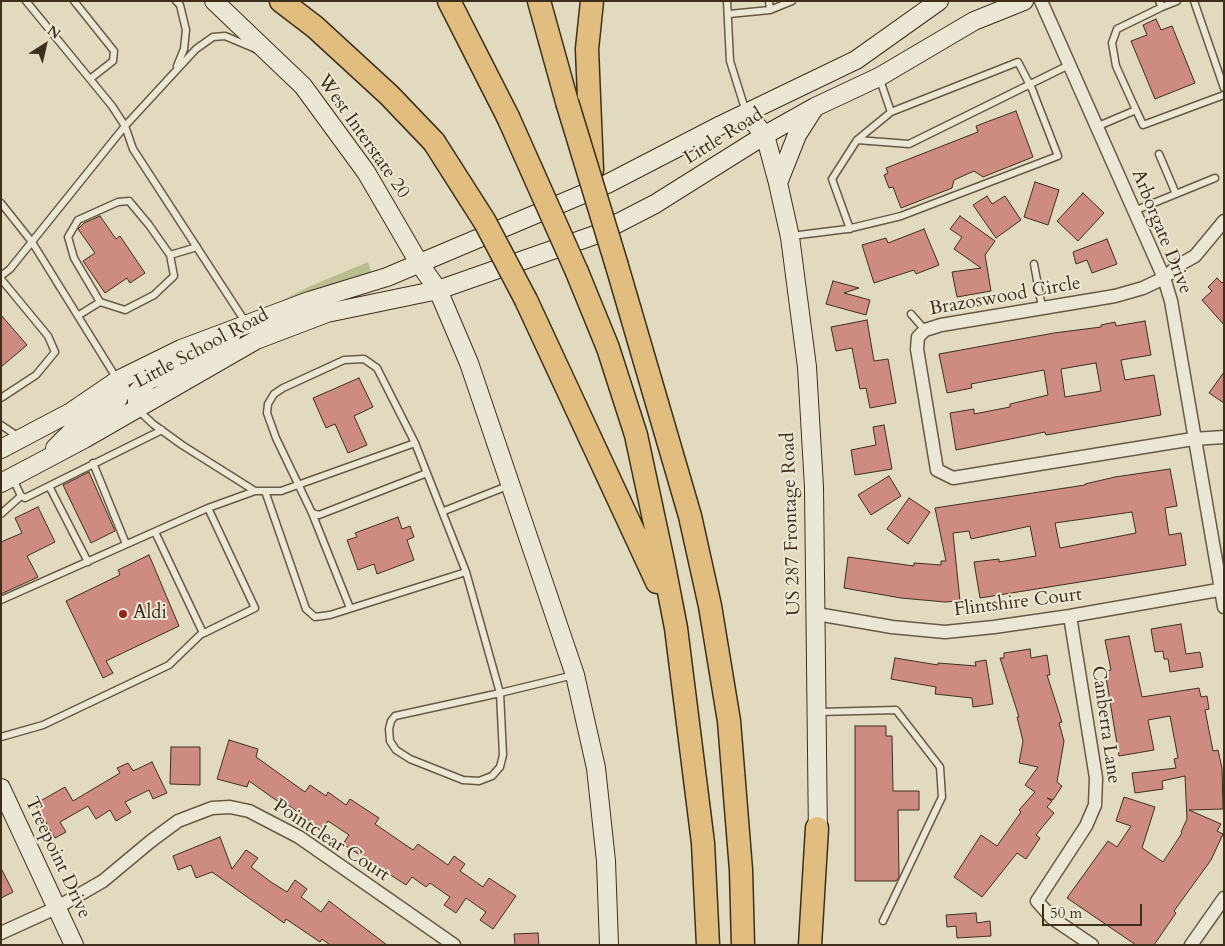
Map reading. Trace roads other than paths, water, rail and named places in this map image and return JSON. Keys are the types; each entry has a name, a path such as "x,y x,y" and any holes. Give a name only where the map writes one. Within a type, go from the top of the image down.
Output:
{"highway":[{"path":"281,1 315,28 390,94 434,142 485,222 526,300 650,564 676,628"},
{"path":"449,1 508,117 577,272 608,348 636,435 676,628 702,843 708,945"},
{"path":"539,1 578,100 593,188 690,516 710,606 729,721 741,870 743,945"},
{"path":"578,100 587,49 592,1"},
{"path":"810,945 818,828"}],"main road":[{"name":"West Interstate 20","path":"214,1 271,53 303,86 366,172 419,263 438,290"},
{"name":"Little Road","path":"438,290 595,235 655,204 765,135 814,107 879,77 974,21 1024,1"},
{"name":"Little Road","path":"419,263 607,184 856,60 932,3"},
{"path":"778,183 797,134 814,107"},
{"name":"US 287 Frontage Road","path":"746,114 765,135 778,183 790,237 806,367 814,487 821,945"},
{"name":"Little School Road","path":"1,449 71,412 118,380 181,349 309,301 387,277 419,263"},
{"name":"Little School Road","path":"7,480 256,340 327,313 438,290"},
{"path":"438,290 469,363 512,484 575,675 596,768 606,861 609,945"},
{"path":"136,408 137,392 150,380 203,357 247,324"},
{"path":"43,460 72,431 118,399 121,392 118,380"},
{"name":"Treepoint Drive","path":"1,788 74,945"}],"street":[{"name":"Arborgate Drive","path":"1041,1 1164,278 1171,301 1193,439 1224,607"},
{"name":"Brazoswood Circle","path":"1193,439 953,478 937,470 917,349 918,338 925,330 941,325 1115,296 1143,288 1164,278 1179,265 1195,256 1224,221"},
{"path":"1193,439 1224,437"},
{"name":"Flintshire Court","path":"817,614 892,627 945,632 1070,616 1222,590"},
{"name":"Canberra Lane","path":"1070,616 1096,778 1095,805 1086,826 1037,901 1052,918 1092,945"},
{"name":"Pointclear Court","path":"1,933 56,908 103,881 150,841 178,821 212,808 230,807 249,811 298,837 454,945"},
{"path":"1191,945 1224,898"}],"lane":[{"path":"26,1 90,79 125,126 133,149 247,324"},
{"path":"74,1 114,51 113,61 90,79"},
{"path":"174,71 184,49 186,30 180,5 176,1"},
{"path":"727,1 730,61 746,114"},
{"path":"769,1 770,10"},
{"path":"729,14 770,10 792,1"},
{"path":"1177,1 1161,4 1117,29 1112,43 1116,66 1143,125 1224,95"},
{"path":"1194,1 1224,88"},
{"path":"1,398 36,375 55,352 48,336 1,277 32,242 125,126 196,49 213,37 225,36 239,43 271,53"},
{"path":"790,237 850,229 901,216 1058,156 1030,85 1018,62 891,112 857,140 832,179 850,229"},
{"path":"857,140 909,144 1069,65"},
{"path":"879,77 891,112"},
{"path":"1096,127 1136,110"},
{"path":"1159,154 1176,194"},
{"path":"1134,211 1215,178"},
{"path":"128,201 149,225 170,255 174,276 154,295 126,310 100,302 74,258 68,237 78,220 118,202 128,201"},
{"path":"1,203 32,242 118,380"},
{"path":"170,255 197,247"},
{"path":"1034,264 1042,308"},
{"path":"79,315 100,302"},
{"path":"911,314 925,330"},
{"path":"350,608 312,513 276,438 267,413 268,404 274,394 283,388 344,360 364,359 377,368 415,443 444,511 466,572 500,693 503,755 500,767 492,776 479,781 463,780 410,759 396,750 390,741 389,729 391,721 395,716 500,693 575,675"},
{"path":"136,408 162,430 255,491"},
{"path":"1,425 21,438"},
{"path":"7,480 25,498 162,430"},
{"path":"1,600 208,508 255,491 281,491 415,443"},
{"path":"93,463 126,544"},
{"path":"312,513 319,515 427,473"},
{"path":"444,511 512,484"},
{"path":"48,486 88,562"},
{"path":"265,491 306,609 315,617 466,572"},
{"path":"1,514 21,496"},
{"path":"1,737 43,725 169,665 203,633 256,608 208,508"},
{"path":"155,532 203,633"},
{"path":"818,712 896,710 940,767 942,798 883,921"}],"place":[{"name":"Aldi","path":"123,614"}]}
